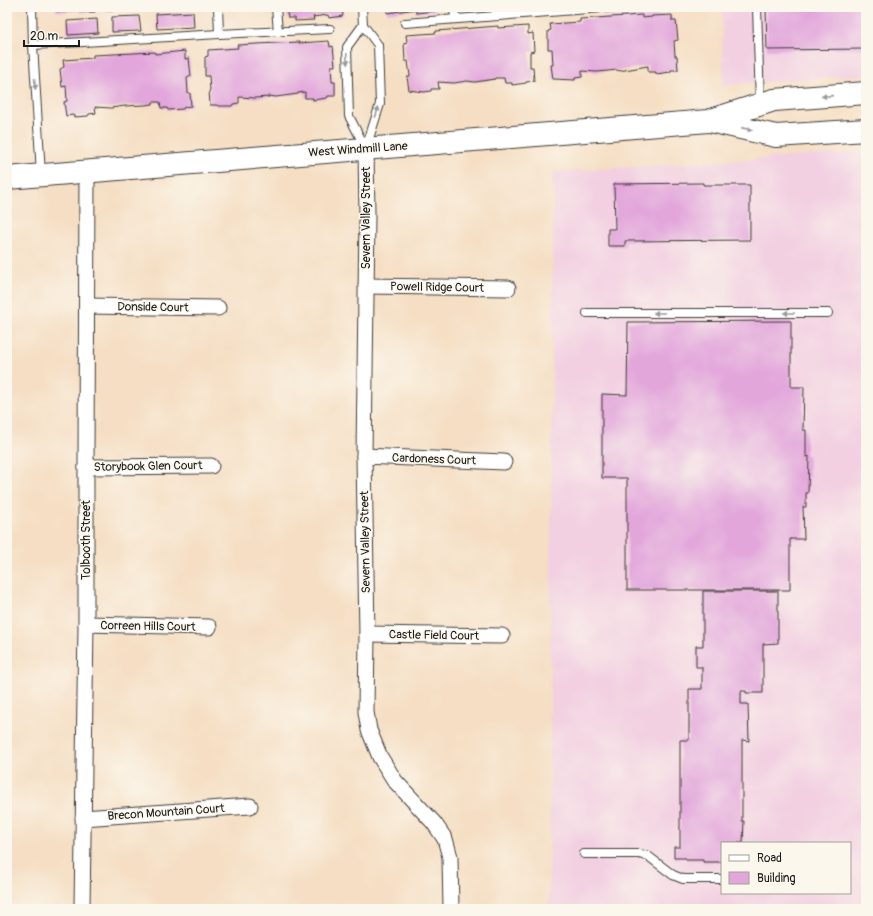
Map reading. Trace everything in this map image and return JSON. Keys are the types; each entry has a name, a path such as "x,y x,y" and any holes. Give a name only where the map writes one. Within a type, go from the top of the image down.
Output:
{"main road":[{"name":"West Windmill Lane","path":"7,178 87,170 708,121 774,100 866,93"},
{"name":"West Windmill Lane","path":"708,121 776,136 866,130"}],"street":[{"name":"Severn Valley Street","path":"366,149 367,215 364,456 367,634 366,712 369,730 380,757 395,781 434,823 444,839 450,857 451,909"},
{"name":"Tolbooth Street","path":"82,909 86,624 87,170"},
{"name":"Powell Ridge Court","path":"366,286 508,288"},
{"name":"Donside Court","path":"87,306 218,308"},
{"name":"Cardoness Court","path":"364,456 504,462"},
{"name":"Storybook Glen Court","path":"86,467 211,466"},
{"name":"Correen Hills Court","path":"86,624 209,627"},
{"name":"Castle Field Court","path":"367,634 502,636"},
{"name":"Brecon Mountain Court","path":"83,818 250,806"}],"lane":[{"path":"32,7 41,175"},
{"path":"218,7 219,34"},
{"path":"276,7 278,32"},
{"path":"362,7 363,25 378,45 380,104 366,149"},
{"path":"454,7 455,19"},
{"path":"405,23 455,19 496,11 615,7"},
{"path":"757,7 760,104"},
{"path":"363,25 347,48 349,116 366,149"},
{"path":"33,45 330,29"},
{"path":"587,314 828,313"},
{"path":"584,854 639,854 648,856 672,875 683,878 721,879"}],"shaded area":[{"path":"722,7 866,7 866,75 723,85"},
{"path":"866,153 866,909 549,909 553,172"}],"building":[{"path":"55,7 125,7 125,10 95,10 95,12 80,12 77,10 65,12 56,11"},
{"path":"286,7 346,8 342,9 343,16 329,18 328,15 313,17 314,20 295,21 295,18 288,18"},
{"path":"387,7 435,7 435,11 416,13 416,9 387,13"},
{"path":"766,7 866,7 866,49 767,50"},
{"path":"193,12 194,27 157,29 156,14"},
{"path":"642,15 642,18 672,15 672,21 676,21 678,40 674,41 678,70 671,70 670,72 656,74 656,72 648,72 648,66 619,71 582,71 582,77 575,78 575,80 553,79 551,65 553,65 552,49 548,49 548,31 551,30 550,24 580,22 580,19"},
{"path":"139,16 141,31 112,32 112,17"},
{"path":"97,19 98,33 68,35 67,21"},
{"path":"498,26 498,28 528,26 528,34 533,33 534,51 530,52 530,67 533,67 534,81 512,85 512,83 505,83 504,78 495,78 475,82 438,82 439,89 431,89 431,91 424,92 409,90 407,77 410,76 408,61 405,61 404,43 407,42 406,35"},
{"path":"329,41 330,47 333,46 335,66 331,66 332,82 335,82 335,96 328,96 327,98 313,100 313,98 305,98 305,92 276,97 239,97 239,103 233,104 232,106 210,105 209,76 205,76 205,57 208,56 208,50 238,48 237,45"},
{"path":"185,51 185,59 189,58 191,76 187,78 191,106 184,107 183,109 168,110 167,108 161,108 160,102 153,102 153,104 111,108 95,107 96,113 89,114 88,116 66,116 64,102 67,101 66,86 62,87 60,69 64,67 63,60 93,58 93,55 155,52 155,54"},
{"path":"703,183 703,185 750,185 750,240 625,241 625,246 608,246 608,229 615,229 614,184"},
{"path":"791,321 791,387 804,387 803,430 806,430 806,457 809,456 808,493 806,493 806,507 803,507 804,539 790,539 790,590 627,590 627,478 602,478 602,394 627,395 628,322"},
{"path":"703,591 778,591 778,643 763,644 763,693 746,693 746,691 741,691 741,704 748,704 749,741 742,740 743,842 721,842 721,862 703,862 703,860 674,858 674,847 680,847 680,740 689,740 689,689 702,689 702,667 696,667 696,646 703,646"}]}
